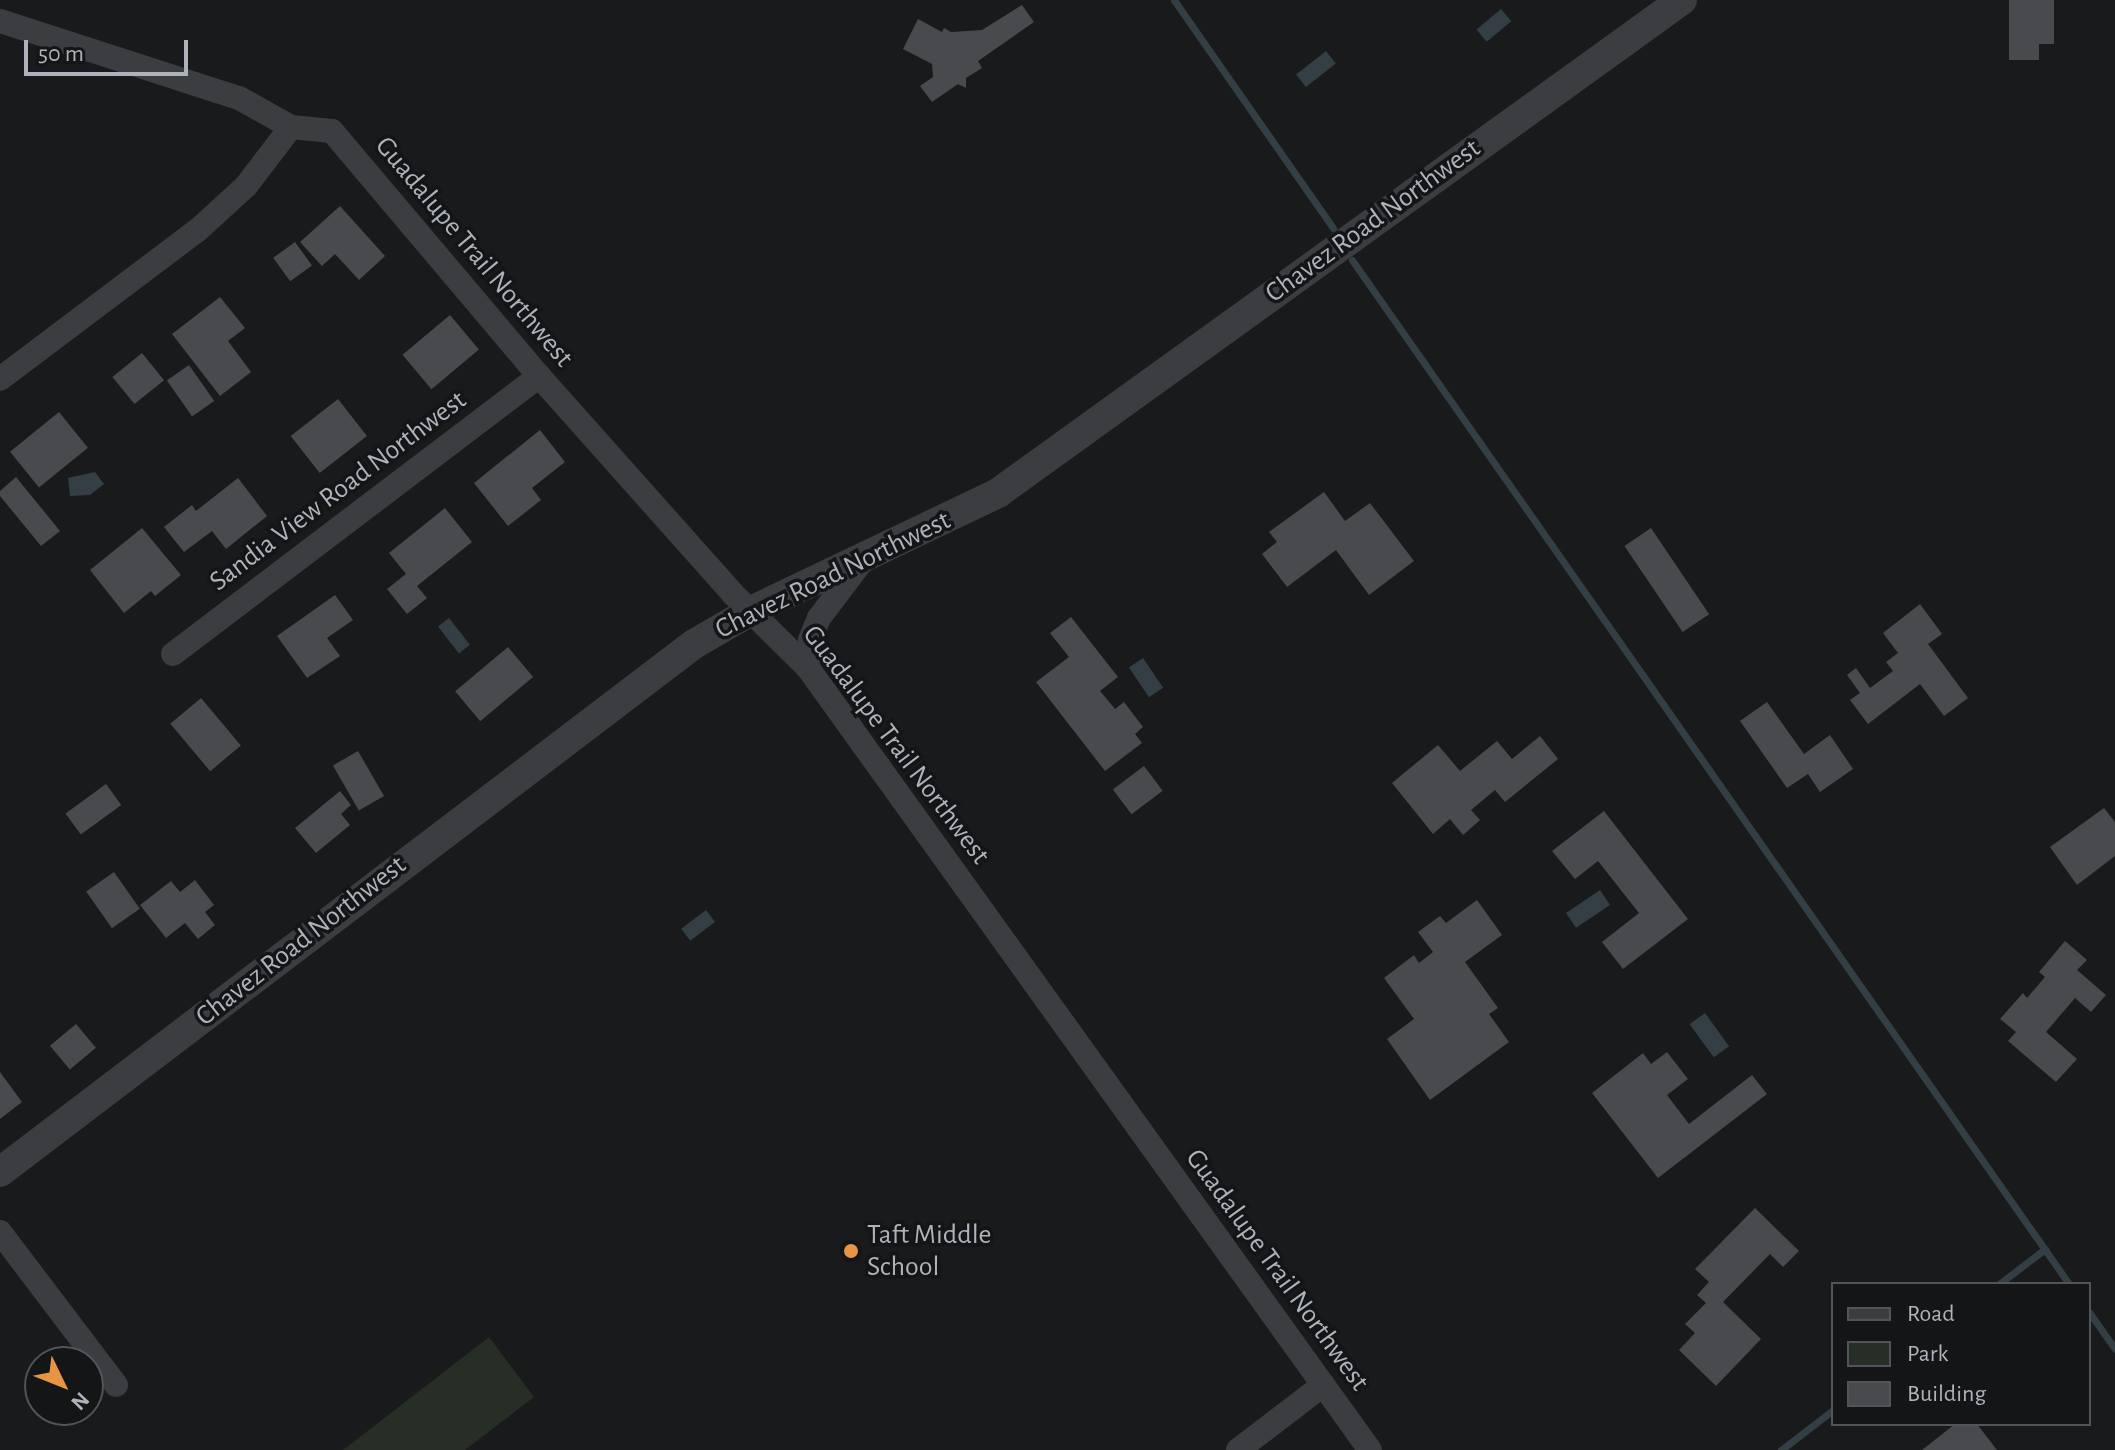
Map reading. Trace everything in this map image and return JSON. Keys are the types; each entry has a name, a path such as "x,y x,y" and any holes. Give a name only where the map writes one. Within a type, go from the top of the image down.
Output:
{"street":[{"name":"Chavez Road Northwest","path":"0,1172 681,653 753,610 998,493 1682,0"},
{"name":"Guadalupe Trail Northwest","path":"0,21 239,98 291,127 332,131 539,376 733,594 753,610 808,668 1370,1450"},
{"path":"0,379 199,229 246,186 291,127"},
{"name":"Sandia View Road Northwest","path":"173,654 539,376"},
{"path":"808,668 810,640 819,618 863,560"},
{"path":"0,1232 116,1385"},
{"path":"1238,1450 1323,1385"}],"green space":[{"path":"489,1337 534,1397 465,1450 343,1450"}],"shaded area":[{"path":"1501,9 1511,21 1487,42 1476,30"},
{"path":"1326,51 1336,64 1306,87 1296,74"},
{"path":"95,472 104,484 90,495 70,496 68,478"},
{"path":"449,618 470,645 459,653 438,627"},
{"path":"1143,658 1163,688 1149,697 1129,668"},
{"path":"1600,890 1610,905 1576,928 1566,913"},
{"path":"706,910 715,922 690,941 681,929"},
{"path":"1705,1013 1729,1046 1714,1057 1690,1024"}],"building":[{"path":"2009,0 2054,0 2054,44 2039,44 2039,60 2009,60"},
{"path":"1022,5 1034,22 978,61 982,68 966,78 966,88 958,84 932,102 920,86 933,77 932,64 903,49 918,19 942,32 944,28 951,32 982,30"},
{"path":"340,206 385,256 359,280 335,254 322,266 300,242"},
{"path":"295,242 312,265 290,281 273,258"},
{"path":"220,297 245,328 228,341 251,372 220,396 172,334"},
{"path":"450,315 479,349 431,389 403,355"},
{"path":"142,353 164,380 134,404 112,377"},
{"path":"189,365 214,401 192,417 167,380"},
{"path":"338,399 367,436 320,473 291,436"},
{"path":"59,412 88,448 39,487 10,452"},
{"path":"540,430 565,462 532,488 541,500 508,526 474,483"},
{"path":"16,477 60,531 41,546 0,496 0,491"},
{"path":"238,478 267,516 226,549 212,531 184,552 164,527 192,505 196,511"},
{"path":"1324,492 1345,521 1370,503 1414,561 1369,595 1336,550 1287,587 1262,554 1277,542 1269,532"},
{"path":"445,508 472,542 417,586 427,598 407,614 387,589 406,574 389,553"},
{"path":"142,528 181,575 155,596 151,591 124,613 90,570"},
{"path":"1651,528 1709,614 1683,632 1624,546"},
{"path":"335,595 353,620 327,638 340,656 307,678 277,636"},
{"path":"1920,604 1942,634 1928,644 1968,698 1944,716 1920,684 1868,724 1850,700 1860,693 1847,675 1856,668 1870,688 1893,671 1886,662 1898,653 1883,633"},
{"path":"1071,617 1118,677 1100,691 1115,709 1124,702 1143,727 1135,734 1142,743 1105,771 1036,682 1069,657 1050,633"},
{"path":"508,647 533,677 480,721 455,691"},
{"path":"201,698 241,745 210,771 170,724"},
{"path":"1767,702 1804,754 1830,735 1853,769 1820,792 1808,774 1787,788 1740,721"},
{"path":"1540,736 1558,759 1505,802 1495,790 1471,810 1480,820 1463,835 1450,819 1433,834 1392,783 1438,745 1460,771 1497,741 1512,759"},
{"path":"358,751 384,796 359,811 333,766"},
{"path":"1144,766 1163,791 1132,814 1113,789"},
{"path":"106,784 121,805 81,834 66,813"},
{"path":"340,791 351,805 341,814 350,825 316,853 295,828"},
{"path":"2104,808 2115,822 2115,856 2077,885 2050,847"},
{"path":"1604,811 1688,919 1623,969 1602,942 1639,913 1598,861 1575,879 1552,851"},
{"path":"114,872 140,909 112,928 86,892"},
{"path":"195,880 214,905 205,912 215,925 198,939 185,923 166,938 140,905 171,881 180,892"},
{"path":"1477,900 1502,935 1465,962 1498,1008 1489,1014 1509,1042 1430,1100 1387,1039 1414,1019 1384,978 1414,955 1419,963 1433,952 1418,932 1440,916 1446,923"},
{"path":"2065,941 2087,960 2077,970 2106,995 2091,1012 2075,998 2046,1032 2077,1059 2056,1082 2008,1041 2016,1032 2000,1019 2023,993 2027,998 2045,977 2039,972"},
{"path":"76,1024 96,1048 70,1070 50,1046"},
{"path":"1667,1052 1688,1079 1667,1095 1689,1124 1752,1075 1767,1094 1658,1178 1592,1093 1643,1053 1651,1064"},
{"path":"0,1072 22,1102 0,1119"},
{"path":"1755,1208 1799,1251 1783,1267 1770,1254 1723,1302 1761,1339 1716,1386 1679,1350 1695,1333 1685,1324 1706,1303 1697,1295 1709,1282 1695,1269"},
{"path":"1952,1426 1979,1426 1997,1450 1922,1450"}],"waterway":[{"path":"1174,0 1333,228"},
{"path":"1352,260 2068,1282"},
{"path":"2002,1282 2045,1249"},
{"path":"2091,1315 2115,1349"},
{"path":"1781,1450 1831,1412"}],"place":[{"name":"Taft Middle School","path":"851,1251"}]}
